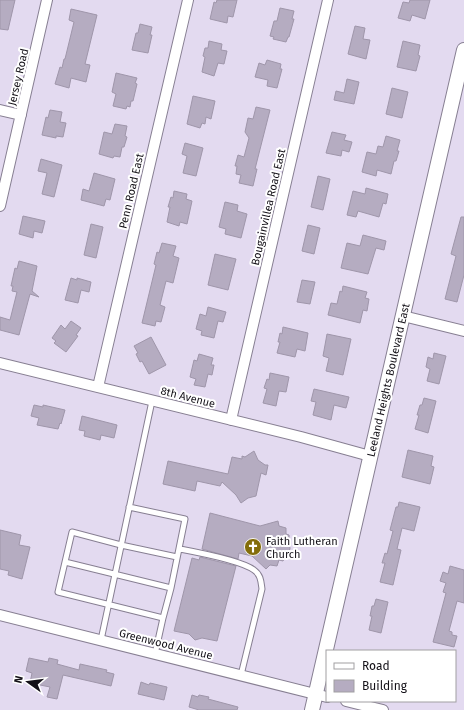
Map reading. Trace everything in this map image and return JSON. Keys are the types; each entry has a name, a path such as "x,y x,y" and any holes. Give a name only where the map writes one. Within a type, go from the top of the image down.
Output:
{"main road":[{"name":"Leeland Heights Boulevard East","path":"330,650 370,456 464,50"},
{"name":"Leeland Heights Boulevard East","path":"312,710 321,695 326,671"}],"street":[{"name":"Jersey Road","path":"0,206 47,0"},
{"name":"Penn Road East","path":"98,387 188,0"},
{"name":"Bougainvillea Road East","path":"231,420 328,0"},
{"path":"0,110 21,115"},
{"path":"403,316 464,331"},
{"name":"8th Avenue","path":"0,363 370,456"},
{"name":"Greenwood Avenue","path":"0,615 321,695"},
{"path":"350,702 383,710"}],"lane":[{"path":"101,640 152,400"},
{"path":"129,507 185,519 180,548 171,588 162,618 155,654"},
{"path":"162,618 108,606 58,592 72,532 121,545 177,557"},
{"path":"180,548 241,564 254,570 261,579 262,589 241,675"},
{"path":"65,562 171,588"}],"building":[{"path":"0,0 15,0 8,30 0,29"},
{"path":"217,0 237,0 233,17 228,16 227,23 210,19 214,2 216,3"},
{"path":"410,0 430,0 425,19 412,15 410,21 398,18 403,2 409,3"},
{"path":"280,8 294,11 292,19 294,19 286,42 273,39 274,37 270,36 274,21 277,21"},
{"path":"71,9 97,15 85,64 90,65 86,82 71,78 69,88 55,84 60,67 62,68 65,59 74,22 69,20"},
{"path":"140,24 152,27 150,35 152,35 148,53 132,50"},
{"path":"355,26 365,28 363,39 370,40 366,59 348,54"},
{"path":"209,41 222,44 221,50 227,51 224,64 218,63 214,76 202,72 205,57 203,56 205,48 208,48"},
{"path":"403,41 420,45 418,55 420,56 416,71 397,67"},
{"path":"267,60 281,64 280,69 282,69 277,88 267,86 268,80 255,77 259,63 265,65"},
{"path":"116,73 137,78 133,101 131,101 130,107 127,106 126,109 113,106 116,94 112,92"},
{"path":"347,79 359,82 354,104 334,100 336,91 344,93"},
{"path":"392,88 408,92 402,118 386,114"},
{"path":"193,96 215,101 211,119 206,117 205,124 202,123 200,128 187,124"},
{"path":"256,107 270,110 255,169 257,169 253,186 239,183 241,175 236,174 237,166 235,166 238,155 244,157 249,138 245,132 248,118 253,119"},
{"path":"50,110 62,112 60,122 66,123 63,137 56,136 56,138 42,135 46,117 48,118"},
{"path":"115,124 127,126 125,136 127,137 124,147 122,147 120,157 114,156 113,158 99,154 104,132 112,134"},
{"path":"332,132 346,135 344,140 352,142 349,152 342,150 341,156 326,153"},
{"path":"386,136 400,140 397,151 399,151 396,161 394,161 391,174 377,170 376,176 362,172 367,152 376,154 378,146 383,147"},
{"path":"185,143 203,148 196,176 183,173 187,156 182,154"},
{"path":"41,159 62,165 54,197 42,194 47,173 38,171"},
{"path":"94,173 115,179 110,200 106,199 104,206 81,200 83,189 89,191"},
{"path":"318,176 330,179 323,210 311,207"},
{"path":"366,188 388,194 386,204 383,203 379,217 358,211 356,217 347,215 353,191 365,194"},
{"path":"174,191 187,194 186,199 192,201 187,224 180,222 179,226 167,222 170,207 168,207 171,197 173,198"},
{"path":"225,202 238,205 237,211 247,214 241,238 225,234 226,229 219,227"},
{"path":"23,216 45,221 42,233 34,231 33,238 19,234"},
{"path":"461,217 464,217 464,275 457,302 445,299 456,256 451,254"},
{"path":"91,224 103,227 96,258 84,255"},
{"path":"308,225 320,228 314,254 302,251"},
{"path":"363,235 386,241 384,250 376,248 368,274 341,268 347,243 360,246"},
{"path":"162,243 176,246 173,256 179,258 173,283 166,281 160,305 165,307 161,322 156,321 155,326 142,323 156,265 154,264 157,252 159,253"},
{"path":"215,254 236,259 228,290 208,285"},
{"path":"19,261 37,266 32,291 39,297 30,294 19,335 0,330 0,317 10,320 17,292 12,291 13,286 11,286 15,268 17,269"},
{"path":"71,278 91,282 89,292 81,290 78,303 65,300"},
{"path":"302,280 315,282 310,304 297,302"},
{"path":"343,286 367,292 365,298 369,299 367,311 363,310 360,323 328,315 331,303 337,304 340,291 342,292"},
{"path":"208,307 226,312 223,322 218,321 214,338 201,335 202,331 196,329 200,314 206,316"},
{"path":"71,321 81,328 76,335 78,336 66,352 54,343 56,341 52,338 61,325 65,329"},
{"path":"283,327 308,333 305,351 297,349 295,357 277,353 280,342 278,342 280,333 282,334"},
{"path":"327,334 351,339 343,375 326,371 329,358 323,356"},
{"path":"151,337 166,365 149,374 142,361 140,362 136,354 138,353 134,346"},
{"path":"434,353 446,356 439,384 427,381 430,369 426,367 428,357 433,359"},
{"path":"199,354 213,358 211,365 214,365 212,375 208,374 205,387 194,385 196,379 190,377 194,360 197,361"},
{"path":"270,373 289,377 286,392 279,391 276,406 263,403 267,389 264,388 267,379 269,380"},
{"path":"314,389 349,397 346,408 334,405 331,420 313,415 316,402 311,401"},
{"path":"424,398 436,401 428,433 415,429 419,415 417,415"},
{"path":"34,405 43,407 43,405 65,410 58,429 37,425 39,418 31,416"},
{"path":"82,416 117,425 114,438 101,435 100,440 84,436 85,431 79,430"},
{"path":"408,450 433,456 431,466 434,467 430,484 402,477"},
{"path":"254,451 258,460 265,465 268,465 266,475 261,473 256,496 248,498 241,503 236,495 222,482 220,486 197,481 195,491 163,484 168,461 228,474 232,457 242,459 242,456 245,457"},
{"path":"399,502 420,507 414,531 402,528 397,549 401,550 393,585 380,582 385,563 382,563 385,553 387,554 393,531 390,530 396,507 398,507"},
{"path":"210,513 260,526 278,521 279,526 286,528 286,534 289,535 290,549 283,561 279,560 277,566 270,565 266,569 252,556 239,553 238,559 202,549"},
{"path":"0,530 21,535 19,545 30,547 22,579 8,575 9,571 0,569"},
{"path":"200,557 236,566 217,641 202,638 195,640 189,634 174,631 192,558 199,560"},
{"path":"450,566 464,570 464,603 457,601 449,631 452,632 452,635 457,636 454,647 433,642 446,593 443,592 446,583 440,581 443,572 448,574"},
{"path":"376,599 388,602 381,633 369,630 372,616 370,616 372,606 374,606"},
{"path":"29,658 48,662 49,658 58,660 57,664 79,670 80,664 107,670 106,672 114,674 111,686 63,675 57,699 47,697 50,687 30,683 32,673 26,671"},
{"path":"141,682 149,685 150,683 167,687 164,700 138,694"},
{"path":"192,695 198,697 199,695 209,697 208,699 238,707 237,710 199,710 189,707"}],"place":[{"name":"Faith Lutheran Church","path":"253,547"}]}
